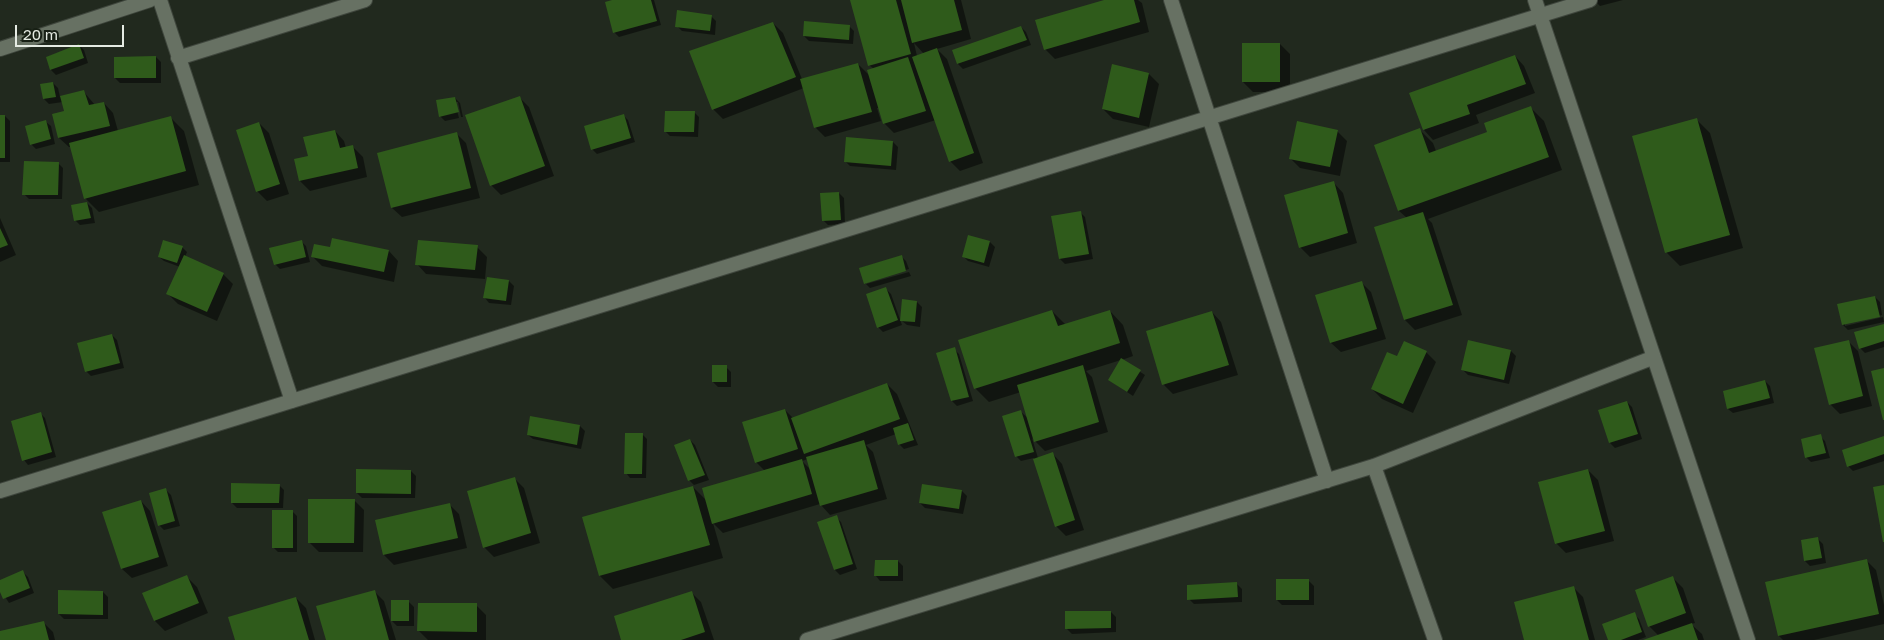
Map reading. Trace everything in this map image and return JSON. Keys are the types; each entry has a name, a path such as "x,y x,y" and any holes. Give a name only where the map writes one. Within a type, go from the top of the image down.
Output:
{"street":[{"path":"0,49 150,0"},
{"path":"160,0 292,401"},
{"path":"178,58 364,0"},
{"path":"1171,0 1327,480"},
{"path":"1535,0 1652,358 1748,640"},
{"path":"0,491 1210,119 1590,0"},
{"path":"807,640 1374,466 1652,358"},
{"path":"1374,466 1435,640"}],"building":[{"path":"612,0 651,0 657,21 613,33 605,2"},
{"path":"850,0 896,0 911,54 868,66"},
{"path":"901,0 954,0 962,30 912,43"},
{"path":"1104,0 1134,0 1140,22 1044,50 1035,20"},
{"path":"677,10 712,15 710,31 675,27"},
{"path":"804,21 850,25 849,40 803,36"},
{"path":"773,22 796,77 712,110 689,51"},
{"path":"1021,26 1027,40 957,64 952,50"},
{"path":"1242,43 1280,43 1280,82 1242,82"},
{"path":"79,44 84,58 50,70 46,57"},
{"path":"937,48 974,153 949,162 912,57"},
{"path":"1515,55 1526,84 1467,105 1470,114 1423,130 1409,93"},
{"path":"156,56 156,78 114,78 114,57"},
{"path":"908,57 926,111 883,124 867,70"},
{"path":"858,63 872,112 814,128 800,79"},
{"path":"1112,64 1149,73 1139,118 1102,109"},
{"path":"53,82 56,97 43,99 40,84"},
{"path":"84,90 89,105 104,102 110,126 58,138 52,114 64,111 60,96"},
{"path":"520,96 545,166 490,186 465,115"},
{"path":"455,97 459,112 439,117 436,100"},
{"path":"1531,106 1549,157 1398,211 1374,145 1420,128 1429,153 1487,132 1484,123"},
{"path":"665,111 695,111 694,132 664,132"},
{"path":"624,114 631,138 591,150 584,126"},
{"path":"0,115 5,115 5,158 0,158"},
{"path":"171,116 186,171 84,199 69,143"},
{"path":"1697,118 1730,235 1665,253 1632,136"},
{"path":"46,120 51,139 30,145 25,126"},
{"path":"1297,121 1338,130 1330,167 1289,159"},
{"path":"259,122 280,184 256,192 236,130"},
{"path":"335,130 340,148 353,145 358,168 299,181 294,159 308,156 303,137"},
{"path":"457,132 471,188 391,208 377,153"},
{"path":"846,137 893,141 891,166 844,162"},
{"path":"24,161 59,162 58,195 22,195"},
{"path":"1334,181 1348,233 1299,248 1284,195"},
{"path":"839,192 841,220 822,221 820,193"},
{"path":"87,202 91,218 74,221 71,205"},
{"path":"1081,211 1089,254 1059,259 1051,216"},
{"path":"1423,212 1453,305 1404,320 1374,227"},
{"path":"0,228 8,245 0,248"},
{"path":"968,235 990,241 984,263 962,257"},
{"path":"332,238 389,250 384,272 311,257 314,244 330,247"},
{"path":"163,240 183,246 177,263 158,257"},
{"path":"302,240 306,257 274,265 269,248"},
{"path":"418,240 478,245 475,270 415,265"},
{"path":"184,255 224,273 207,312 166,294"},
{"path":"902,255 906,271 864,284 859,268"},
{"path":"487,277 509,280 506,301 483,298"},
{"path":"1362,281 1377,329 1330,343 1315,295"},
{"path":"886,287 898,320 877,328 866,294"},
{"path":"1875,296 1880,317 1842,325 1837,304"},
{"path":"902,299 917,301 915,322 900,321"},
{"path":"1052,310 1058,326 1110,310 1120,343 974,389 958,340"},
{"path":"1212,311 1229,365 1162,385 1146,331"},
{"path":"1884,324 1884,341 1859,349 1854,332"},
{"path":"112,334 120,363 85,372 77,343"},
{"path":"1468,340 1511,350 1504,380 1461,370"},
{"path":"1849,340 1863,396 1829,405 1814,348"},
{"path":"1404,341 1427,351 1403,404 1371,389 1387,352 1397,356"},
{"path":"955,347 969,397 951,401 936,353"},
{"path":"1121,358 1141,370 1127,392 1108,380"},
{"path":"712,365 727,365 727,382 712,382"},
{"path":"1083,365 1099,422 1034,442 1017,385"},
{"path":"1884,368 1884,420 1883,420 1871,371"},
{"path":"1765,380 1770,398 1727,409 1723,391"},
{"path":"887,383 900,419 804,454 791,418"},
{"path":"1627,401 1638,434 1609,443 1598,410"},
{"path":"785,409 798,449 755,463 742,422"},
{"path":"1021,410 1034,452 1015,457 1002,416"},
{"path":"41,412 52,452 22,461 11,421"},
{"path":"530,416 580,425 577,445 527,435"},
{"path":"908,423 914,440 898,445 893,428"},
{"path":"625,433 643,433 642,474 624,474"},
{"path":"1821,434 1826,453 1805,458 1801,439"},
{"path":"1884,436 1884,454 1847,467 1842,450"},
{"path":"690,439 705,475 688,481 674,445"},
{"path":"864,440 878,489 820,506 806,457"},
{"path":"1053,452 1075,520 1055,527 1033,459"},
{"path":"802,459 812,494 712,524 702,488"},
{"path":"356,469 411,470 411,494 356,493"},
{"path":"1588,469 1605,531 1555,544 1538,482"},
{"path":"515,477 531,533 483,548 467,491"},
{"path":"231,483 280,484 279,503 231,503"},
{"path":"922,484 962,490 959,509 919,503"},
{"path":"1884,485 1884,542 1883,542 1873,487"},
{"path":"693,486 710,545 599,576 582,517"},
{"path":"166,488 175,521 158,526 149,493"},
{"path":"308,499 355,499 354,543 308,543"},
{"path":"141,500 159,557 121,569 102,512"},
{"path":"450,503 458,538 383,555 375,520"},
{"path":"272,510 293,510 293,548 272,548"},
{"path":"837,515 853,564 834,570 817,522"},
{"path":"1818,537 1822,558 1804,561 1801,540"},
{"path":"1867,559 1879,614 1778,636 1765,582"},
{"path":"875,560 898,560 898,576 874,576"},
{"path":"23,570 30,588 3,599 0,592 0,580"},
{"path":"187,575 199,603 154,621 142,593"},
{"path":"1673,576 1686,613 1648,627 1635,590"},
{"path":"1276,579 1309,579 1309,600 1276,600"},
{"path":"1237,582 1238,597 1187,600 1187,585"},
{"path":"1574,586 1589,640 1524,640 1514,602"},
{"path":"58,590 103,591 103,615 58,614"},
{"path":"375,590 389,640 326,640 316,606"},
{"path":"692,591 705,632 681,640 621,640 614,616"},
{"path":"296,597 309,640 235,640 228,617"},
{"path":"391,600 409,600 409,621 391,621"},
{"path":"418,603 477,603 477,632 417,631"},
{"path":"1065,611 1111,611 1111,628 1065,629"},
{"path":"1635,612 1642,632 1621,640 1608,640 1602,624"},
{"path":"44,621 49,640 0,640 0,631"},
{"path":"1692,623 1698,640 1643,640"}]}
